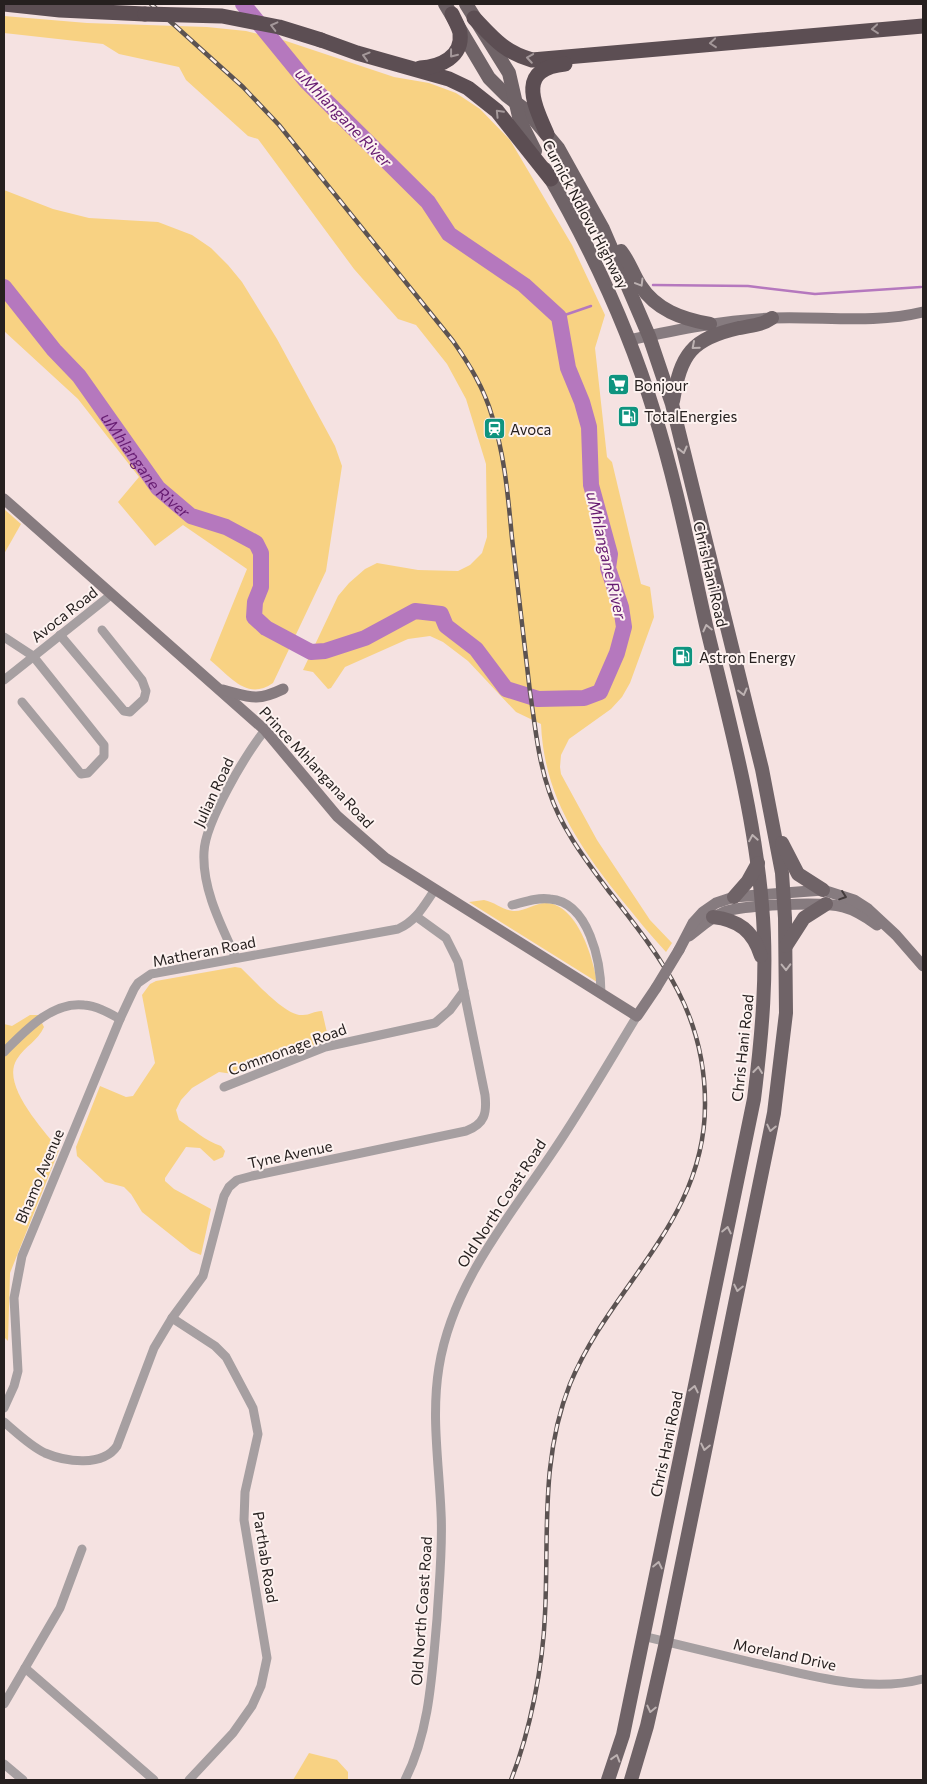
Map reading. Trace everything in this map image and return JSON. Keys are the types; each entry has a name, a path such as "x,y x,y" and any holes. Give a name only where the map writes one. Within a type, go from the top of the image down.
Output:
{"highway":[{"path":"4,4 60,10 222,16 279,27 357,53 449,79 482,97 510,126 551,179"},
{"path":"413,68 439,65 454,54 458,48 460,32 449,9"},
{"path":"474,18 502,48 515,55 532,60 923,26"},
{"path":"547,134 534,104 532,93 533,83 539,74 560,65 601,60 665,47"}],"main road":[{"name":"Curnick Ndlovu Highway","path":"466,4 509,73 526,136 551,179 604,280 629,340"},
{"name":"Curnick Ndlovu Highway","path":"449,9 489,78 527,111 558,148 603,229 649,336"},
{"path":"603,229 625,255 640,285 657,304 681,318 710,324"},
{"path":"672,404 681,365 688,352 698,342 712,335 761,324 772,318"},
{"name":"Chris Hani Road","path":"631,1780 647,1726 666,1642 774,1113 786,1013 784,899 772,819 762,769 672,404 649,336"},
{"name":"Chris Hani Road","path":"608,1780 623,1735 754,1099 762,1031 764,966 762,901 758,863 738,761 674,484 654,411 629,340"},
{"path":"772,819 791,866 824,897 804,918 786,947"},
{"path":"734,897 748,881 758,863"},
{"path":"713,917 729,919 748,930 759,949 764,966"}],"street":[{"path":"629,340 710,324 772,318 828,320 907,316 923,312"},
{"name":"Prince Mhlangana Road","path":"4,499 265,730 349,827 384,858 434,891 637,1016"},
{"name":"Avoca Road","path":"4,680 112,594"},
{"path":"60,634 124,711 130,712 144,699 144,683 102,630"},
{"name":"Avoca Road","path":"4,637 33,656"},
{"path":"22,702 80,774 88,773 104,756 104,745 33,656"},
{"path":"221,690 254,698 265,698 283,689"},
{"name":"Julian Road","path":"236,958 210,895 204,863 205,843 245,755 265,730"},
{"name":"Matheran Road","path":"120,1019 138,983 151,974 398,929 417,917 434,891"},
{"name":"Old North Coast Road","path":"405,1780 426,1720 431,1689 442,1550 435,1438 435,1401 439,1366 448,1330 466,1285 482,1256 554,1151 656,988 679,950 692,923 716,903 734,897 762,901"},
{"path":"762,901 824,897 861,915 907,950 923,966"},
{"path":"512,905 550,898 562,901 575,910 588,932 598,962 601,994"},
{"name":"Old North Coast Road","path":"685,939 713,917 726,911 762,901"},
{"name":"Tyne Avenue","path":"4,1422 44,1453 66,1458 93,1460 106,1457 117,1446 154,1348 172,1318 203,1276 224,1196 229,1187 238,1180 466,1131 476,1127 482,1121 487,1108 485,1095 464,991 452,947 437,929 417,917"},
{"name":"Commonage Road","path":"224,1086 325,1047 435,1023 456,1003 464,991"},
{"path":"4,1052 33,1023 76,1004 91,1006 120,1019"},
{"name":"Bhamo Avenue","path":"4,1408 14,1386 18,1371 14,1298 22,1256 120,1019"},
{"name":"Parthab Road","path":"172,1318 215,1346 226,1357 253,1408 258,1434 245,1492 244,1520 267,1658 261,1686 252,1706 233,1733 190,1780"},
{"path":"4,1704 60,1608 82,1549"},
{"name":"Moreland Drive","path":"643,1636 813,1676 867,1684 913,1681 923,1678"},
{"path":"25,1668 154,1780"},
{"path":"4,1764 23,1780"}],"shaded area":[{"path":"4,16 87,23 207,27 246,31 283,40 394,77 429,83 456,93 480,109 510,140 572,245 605,315 595,348 607,457 612,462 641,584 650,587 654,617 630,683 622,697 611,709 569,739 561,755 561,774 597,840 650,920 672,943 666,952 605,879 566,818 549,774 541,724 516,712 468,661 443,642 430,636 408,639 345,667 331,688 328,689 313,672 303,670 338,596 365,569 377,563 418,570 458,571 470,565 482,553 487,537 486,464 466,399 447,364 416,325 398,319 354,269 258,139 248,136 186,80 179,67 119,54 103,44 4,33"},
{"path":"4,190 53,209 89,218 158,222 192,235 211,248 242,282 277,339 335,446 342,466 326,571 273,683 264,688 247,688 240,685 210,660 247,569 183,525 155,546 118,502 139,477 78,399 4,331"},
{"path":"4,509 21,524 4,554"},
{"path":"484,900 513,911 546,903 557,906 566,912 582,934 592,959 597,982 469,902"},
{"path":"235,967 241,968 270,997 288,1010 303,1015 322,1011 328,1037 326,1042 266,1058 233,1074 219,1072 192,1088 181,1100 176,1110 179,1120 204,1138 221,1146 225,1151 223,1157 214,1161 200,1148 186,1147 165,1178 165,1181 174,1189 211,1209 201,1255 191,1251 142,1212 131,1194 124,1187 105,1182 77,1156 76,1147 100,1086 126,1097 133,1096 155,1063 142,995 150,984 156,981"},
{"path":"30,1015 38,1015 44,1027 17,1059 13,1070 14,1081 26,1107 59,1150 10,1273 8,1341 4,1337 4,1024 12,1026"},
{"path":"309,1753 337,1760 348,1772 348,1780 293,1780"}],"waterway":[{"name":"uMhlangane River","path":"4,287 54,350 79,376 158,488 191,516 226,527 256,543 261,553 261,587 255,602 254,617 266,628 311,652 325,651 365,638 415,611 441,614 446,626 476,649 506,689 538,699 584,698 600,692 617,653 624,627 621,607 608,568 610,554 591,485 589,427 582,402 568,368 559,317 524,285 449,234 428,202 306,81 243,4"},
{"path":"653,285 748,286 815,294 921,287"},
{"path":"559,317 591,306"}],"railway":[{"path":"151,4 243,87 279,125 453,341 476,377 489,406 503,461 530,692 539,754 545,779 554,805 574,843 662,963 688,1014 697,1041 703,1071 705,1103 701,1145 690,1183 674,1217 588,1348 570,1384 560,1412 550,1469 542,1655 530,1720 511,1780"}],"place":[{"name":"Bonjour","path":"618,385"},
{"name":"TotalEnergies","path":"628,416"},
{"name":"Avoca","path":"494,429"},
{"name":"Astron Energy","path":"683,657"}]}
